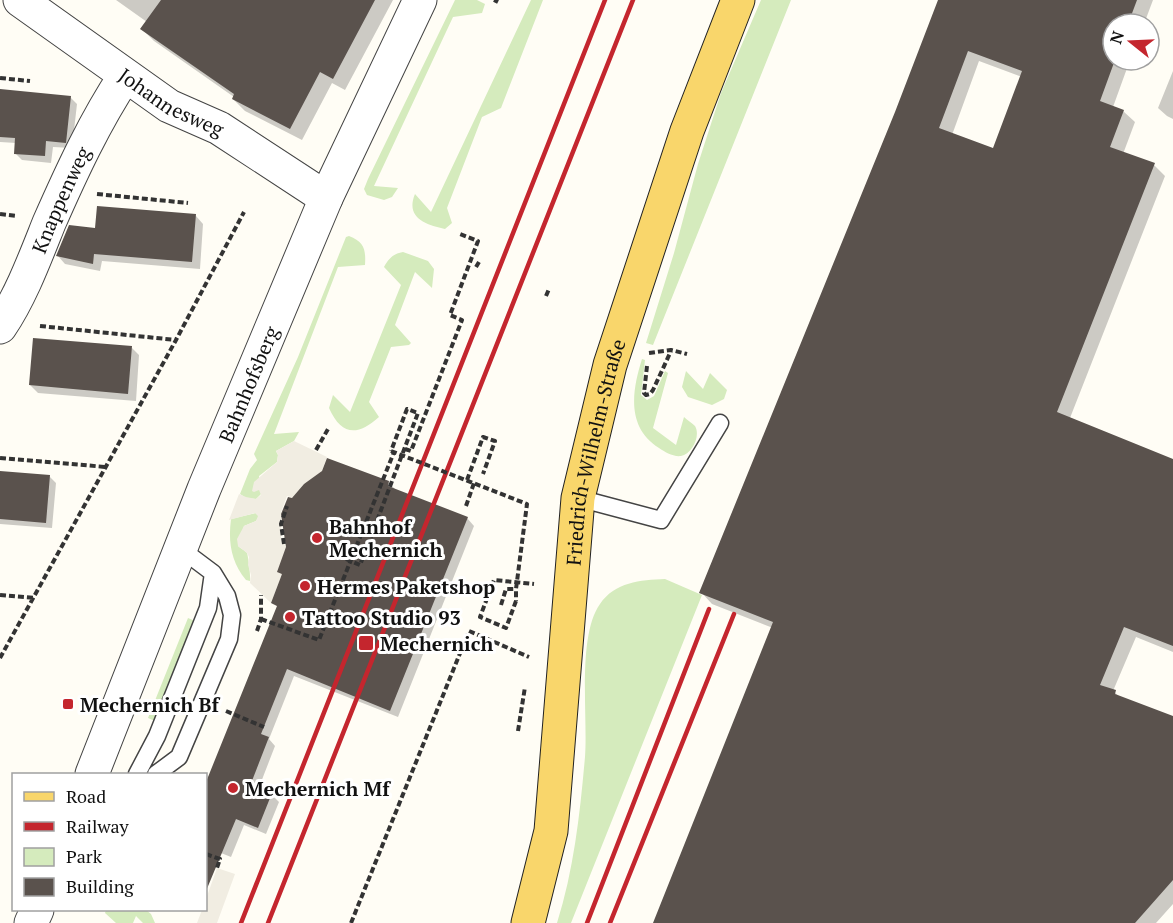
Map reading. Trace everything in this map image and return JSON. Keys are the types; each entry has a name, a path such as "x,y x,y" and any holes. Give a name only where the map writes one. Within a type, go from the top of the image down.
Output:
{"main road":[{"name":"Friedrich-Wilhelm-Straße","path":"528,923 551,831 578,498 610,365 687,131 738,0"}],"street":[{"name":"Johannesweg","path":"20,0 169,106 219,128 326,198"},
{"name":"Bahnhofsberg","path":"92,773 204,489 326,198 420,0"},
{"name":"Knappenweg","path":"2,325 27,277 64,191 104,111 125,76"}],"lane":[{"path":"578,498 661,520 720,423"},
{"path":"157,773 179,757 229,639 232,615 227,596 213,573 182,549"},
{"path":"138,773 157,736 208,608 213,573"}],"path":[{"path":"0,78 30,81"},
{"path":"64,191 188,202"},
{"path":"0,658 35,598 244,212"},
{"path":"406,447 411,452 462,320 450,315 478,241 460,234"},
{"path":"476,267 479,262"},
{"path":"546,296 549,289"},
{"path":"2,325 176,340"},
{"path":"654,352 671,350 687,354"},
{"path":"648,353 644,393 646,395 653,390 671,350"},
{"path":"346,559 360,565 390,490 406,447 418,413 406,409 391,451 394,452 467,480 527,504 516,589 516,601 506,628 480,617 494,580 509,582 534,584"},
{"path":"316,450 328,429"},
{"path":"467,480 483,437 495,441 483,474"},
{"path":"261,595 261,619 319,640 394,452"},
{"path":"0,458 106,467"},
{"path":"466,506 474,483"},
{"path":"381,487 390,490"},
{"path":"284,544 281,524 287,506"},
{"path":"501,605 509,582"},
{"path":"503,600 506,589 516,589"},
{"path":"0,595 35,598"},
{"path":"351,923 469,631 529,657"},
{"path":"518,730 525,687"},
{"path":"227,711 264,727"},
{"path":"207,854 220,859 218,868"}],"green space":[{"path":"455,0 477,0 485,4 482,13 453,17 374,186 398,188 392,197 384,200 367,195 364,189 368,179"},
{"path":"531,0 543,0 501,108 482,117 447,208 452,223 445,229 431,225 415,215 413,202 415,194 431,212"},
{"path":"761,0 791,0 653,345 646,343 721,93"},
{"path":"349,236 363,247 365,265 338,267 274,434 299,432 294,441 276,451 277,462 259,476 261,494 256,499 246,498 240,494 250,469 257,460 254,454 298,357 346,237"},
{"path":"403,252 428,261 434,269 432,288 415,272 395,325 411,343 391,347 369,402 379,417 364,428 350,430 339,424 329,408 333,395 350,412 401,285 384,267 392,257"},
{"path":"642,359 645,360 641,395 647,400 654,396 665,371 668,373 653,428 676,445 684,417 697,430 692,448 685,455 675,456 664,451 648,439 636,419 634,396"},
{"path":"686,371 703,389 710,373 727,390 724,399 712,405 688,397 682,387"},
{"path":"256,513 259,516 256,521 244,526 238,546 247,553 250,581 246,580 234,559 230,544 230,527 231,519"},
{"path":"665,579 702,595 571,923 557,923 572,862 581,799 586,740 586,656 593,618 600,604 613,591 637,582"},
{"path":"188,618 195,621 155,721 148,718"},
{"path":"106,911 147,911 155,923 143,923 136,916 133,923 116,923 105,913"}],"shaded area":[{"path":"294,441 327,457 319,479 304,484 293,498 287,496 281,512 281,538 286,547 282,574 271,603 250,583 249,557 238,546 237,539 244,526 256,521 258,516 255,513 229,520 239,494 256,499 261,495 259,490 252,491 254,482 277,462 276,451"},
{"path":"217,868 235,874 217,923 197,923 202,911 207,911 207,896"}],"building":[{"path":"161,0 375,0 333,79 320,72 290,129 232,99 234,94 140,29"},
{"path":"938,0 1137,0 1132,12 1101,12 1101,72 1111,72 1100,101 1124,110 1110,147 1155,163 1057,412 1173,459 1173,646 1124,627 1100,685 1116,690 1115,694 1173,716 1173,880 1135,923 653,923 773,622 699,593 895,112","holes":["968,51 1022,71 993,148 939,128"]},
{"path":"0,89 71,96 66,143 46,141 45,156 14,154 15,138 0,137"},
{"path":"97,206 196,214 192,262 94,254 93,264 56,256 69,225 95,228"},
{"path":"33,338 132,346 128,394 29,385"},
{"path":"327,458 389,481 388,486 468,517 390,711 287,669 261,734 269,737 250,786 272,793 258,828 236,819 207,889 207,780 277,606 271,603 282,574 277,572 286,547 281,514 288,497 292,498 304,484 322,471"},
{"path":"0,471 50,475 46,523 0,519"}],"railway":[{"path":"241,923 605,0"},
{"path":"268,923 633,0"},
{"path":"587,923 709,609"},
{"path":"610,923 734,614"}],"place":[{"name":"Bahnhof Mechernich","path":"317,538"},
{"name":"Hermes Paketshop","path":"305,586"},
{"name":"Tattoo Studio 93","path":"290,617"},
{"name":"Mechernich","path":"366,643"},
{"name":"Mechernich Bf","path":"68,704"},
{"name":"Mechernich Mf","path":"233,788"}]}
